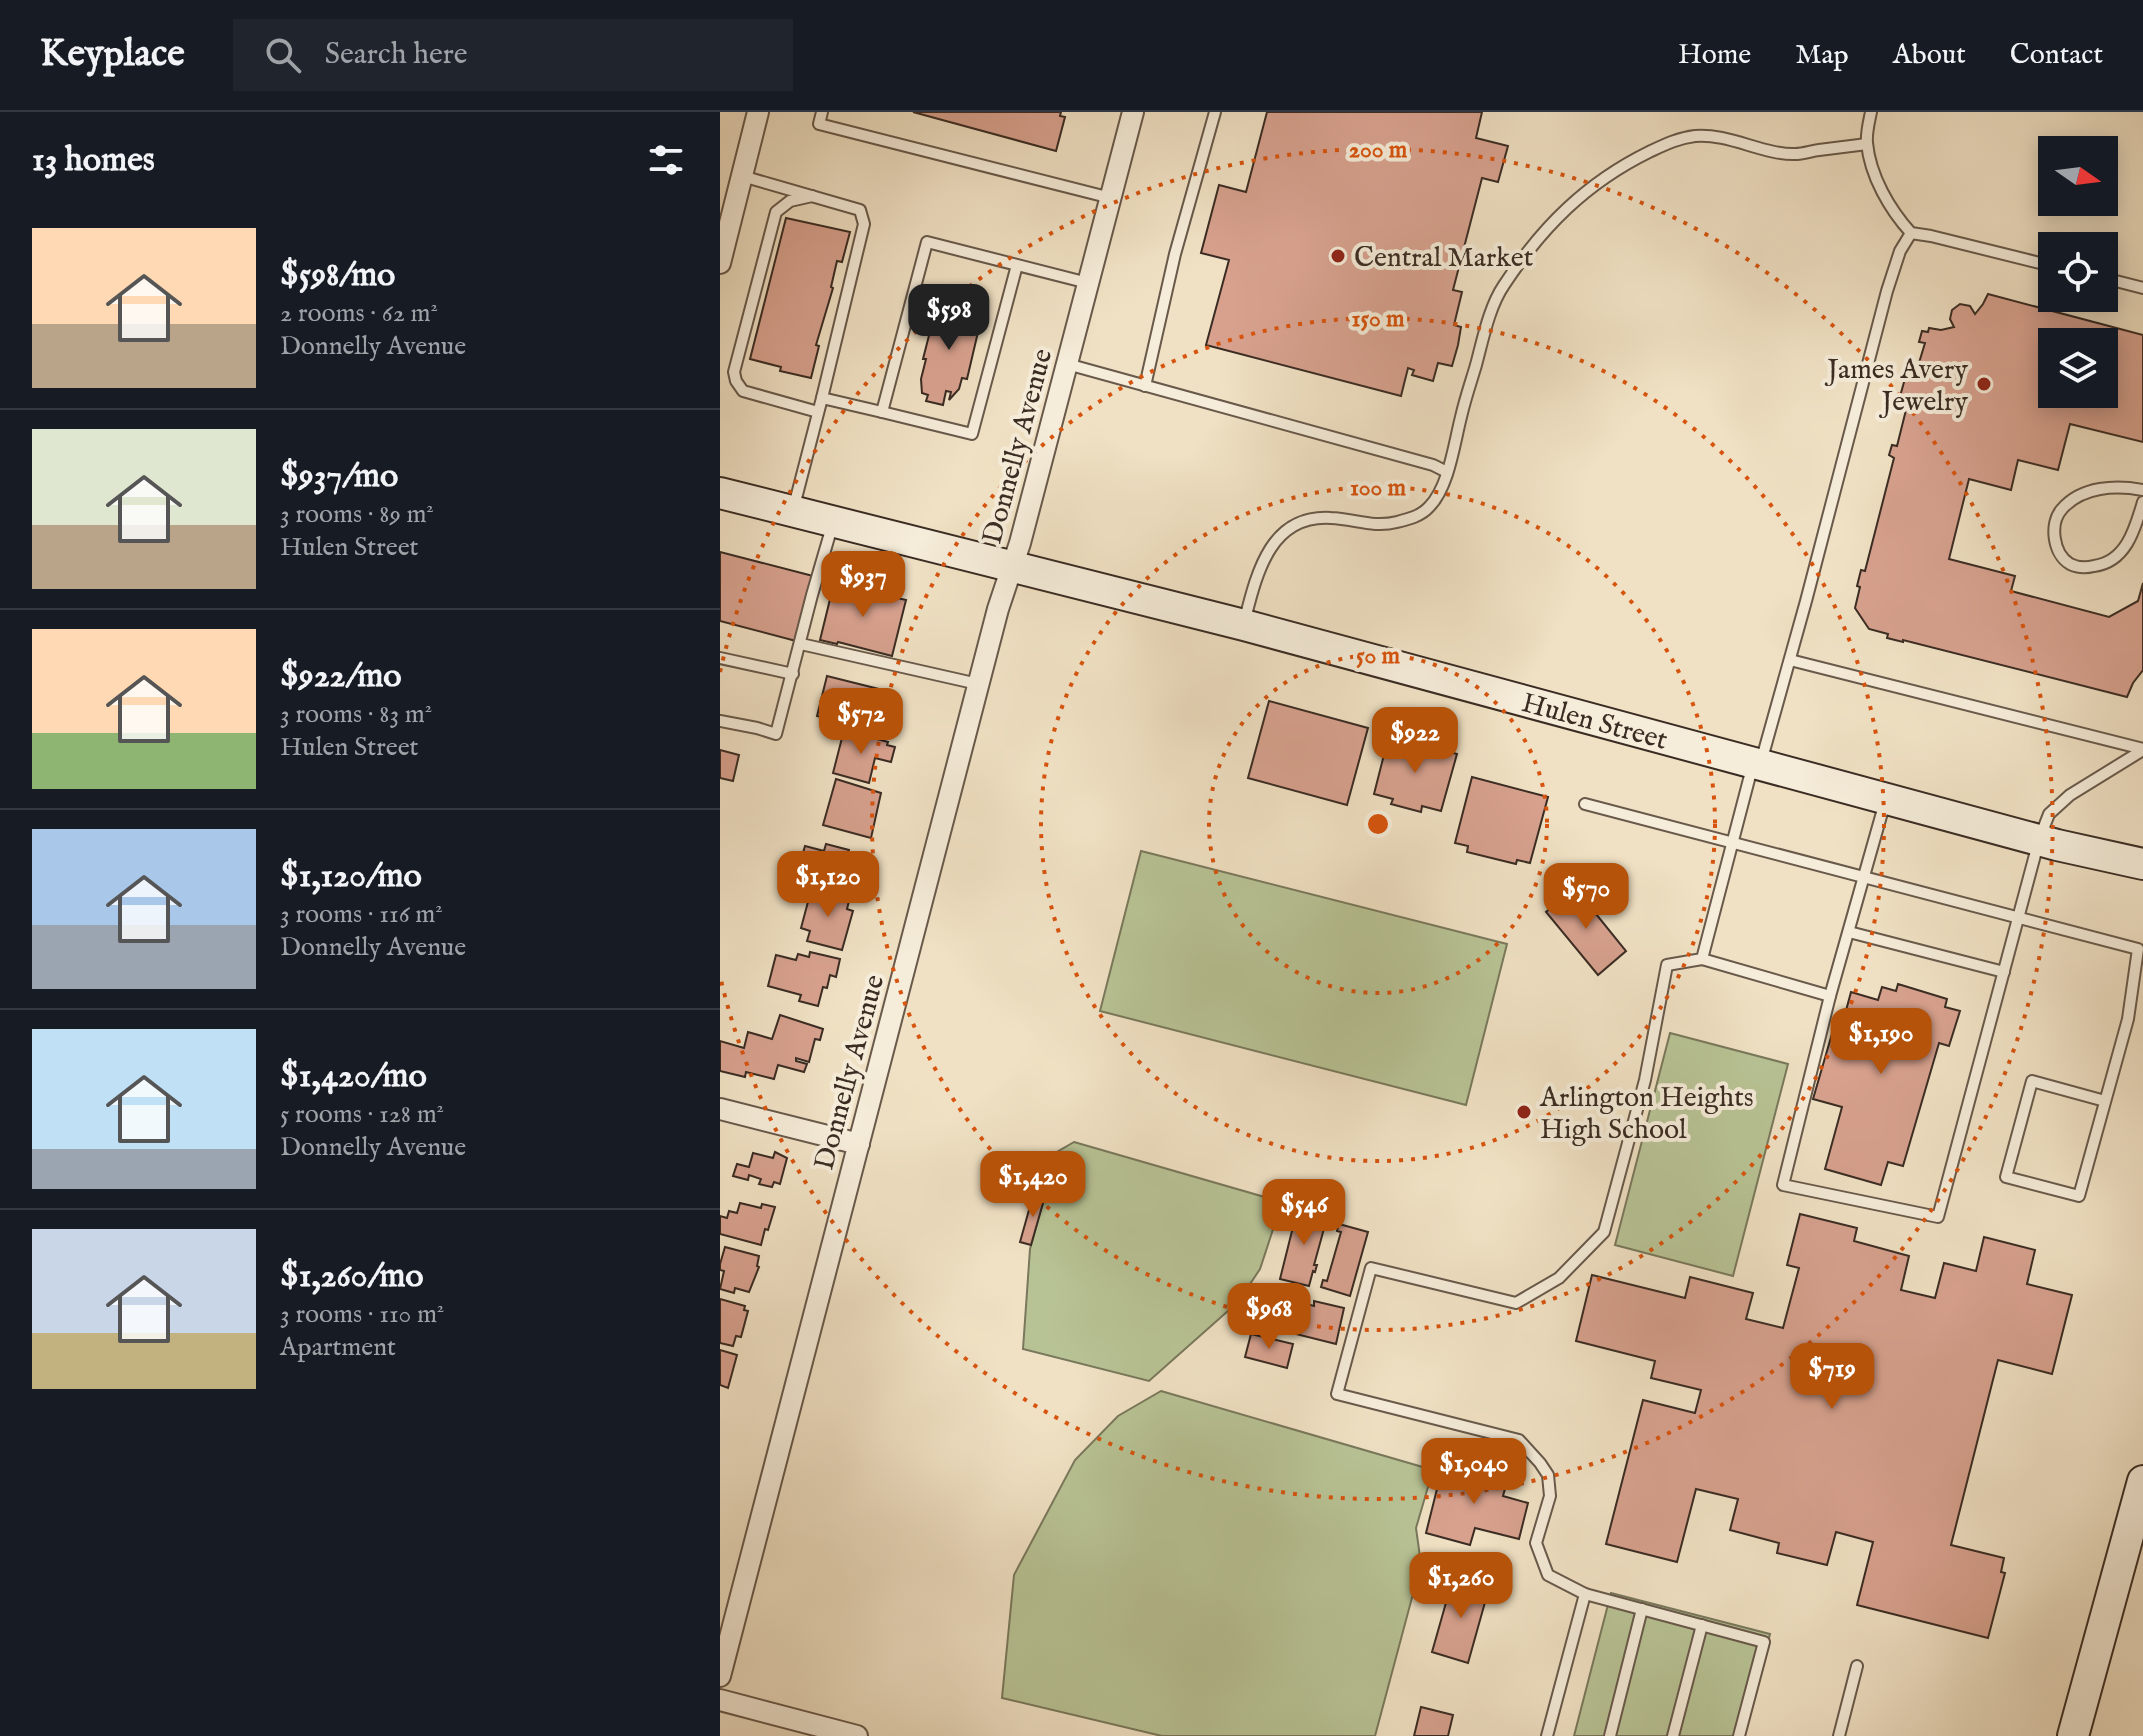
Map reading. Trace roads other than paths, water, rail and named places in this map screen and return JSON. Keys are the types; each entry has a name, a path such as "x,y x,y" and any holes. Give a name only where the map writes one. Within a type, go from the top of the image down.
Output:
{"main road":[{"name":"Hulen Street","path":"720,493 1244,625 2039,840 2143,863"},
{"path":"2073,1736 2143,1481"}],"street":[{"path":"720,263 758,112"},
{"name":"Donnelly Avenue","path":"720,1676 978,684 1013,567 1133,112"},
{"path":"720,1109 859,1144"},
{"path":"720,1700 857,1736"}],"lane":[{"path":"822,112 819,124 1111,198"},
{"path":"1145,386 1175,254 1215,112"},
{"path":"1871,112 1867,144 1873,166 1885,197 1911,233 2038,263"},
{"path":"1244,625 1258,570 1272,545 1296,525 1322,518 1377,525 1415,517 1436,499 1447,472 1479,354 1503,286 1554,219 1589,189 1632,160 1683,138 1710,136 1795,154 1867,144"},
{"path":"742,176 860,210 864,224 792,511"},
{"path":"814,196 790,201 776,212 734,372 743,391 818,412"},
{"path":"1702,959 1732,843 1790,660 1880,315 1896,262 1911,233"},
{"path":"882,412 927,242 1088,283"},
{"path":"822,398 972,434 1017,265"},
{"path":"2118,282 2143,288"},
{"path":"1067,364 1433,465 1447,472"},
{"path":"2143,490 2106,488 2074,498 2059,511 2054,528 2061,555 2068,563 2084,568 2115,560 2129,542 2143,502"},
{"path":"720,721 776,734 834,521"},
{"path":"801,644 978,684"},
{"path":"720,658 793,674"},
{"path":"1790,660 2143,749"},
{"path":"1886,798 1830,996 1783,1185 1938,1217 2039,840 2049,814 2070,795 2143,749"},
{"path":"1585,804 2138,949 2128,1019 2079,1196 2006,1177 2032,1081 2105,1101"},
{"path":"1849,932 2004,972"},
{"path":"1739,1736 1764,1642 1585,1594 1548,1575 1536,1543 1550,1496 1548,1475 1519,1440 1337,1394 1371,1268 1516,1303 1559,1278 1604,1232 1645,1080 1667,965 1702,959 1830,996"},
{"path":"1547,1736 1585,1594"},
{"path":"1610,1736 1642,1609"},
{"path":"1673,1736 1702,1625"},
{"path":"1839,1736 1857,1666"}],"place":[{"name":"Central Market","path":"1338,256"},
{"name":"James Avery Jewelry","path":"1984,384"},
{"name":"Arlington Heights High School","path":"1524,1112"}]}
